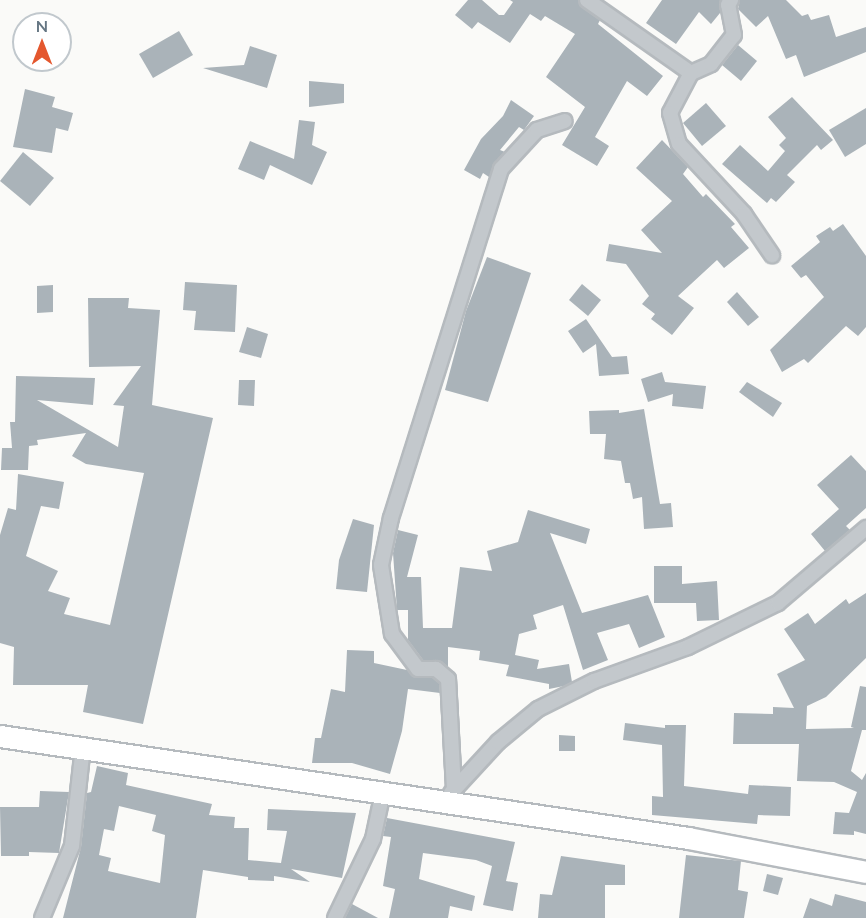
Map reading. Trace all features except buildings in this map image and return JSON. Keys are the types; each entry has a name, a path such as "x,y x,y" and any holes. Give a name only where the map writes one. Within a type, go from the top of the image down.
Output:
{"main road":[{"path":"0,736 383,792 449,795 866,872"}],"street":[{"path":"587,0 691,73"},
{"path":"731,0 728,5 734,35 711,64 691,73 670,113 679,144 755,227 772,255"},
{"path":"449,795 448,679 436,669 418,669 392,634 381,565 391,518 501,169 537,130 565,121"},
{"path":"449,795 498,742 537,709 594,681 688,646 778,603 866,528"},
{"path":"42,918 72,846 83,747"},
{"path":"335,918 348,885 374,839 383,792"}]}
